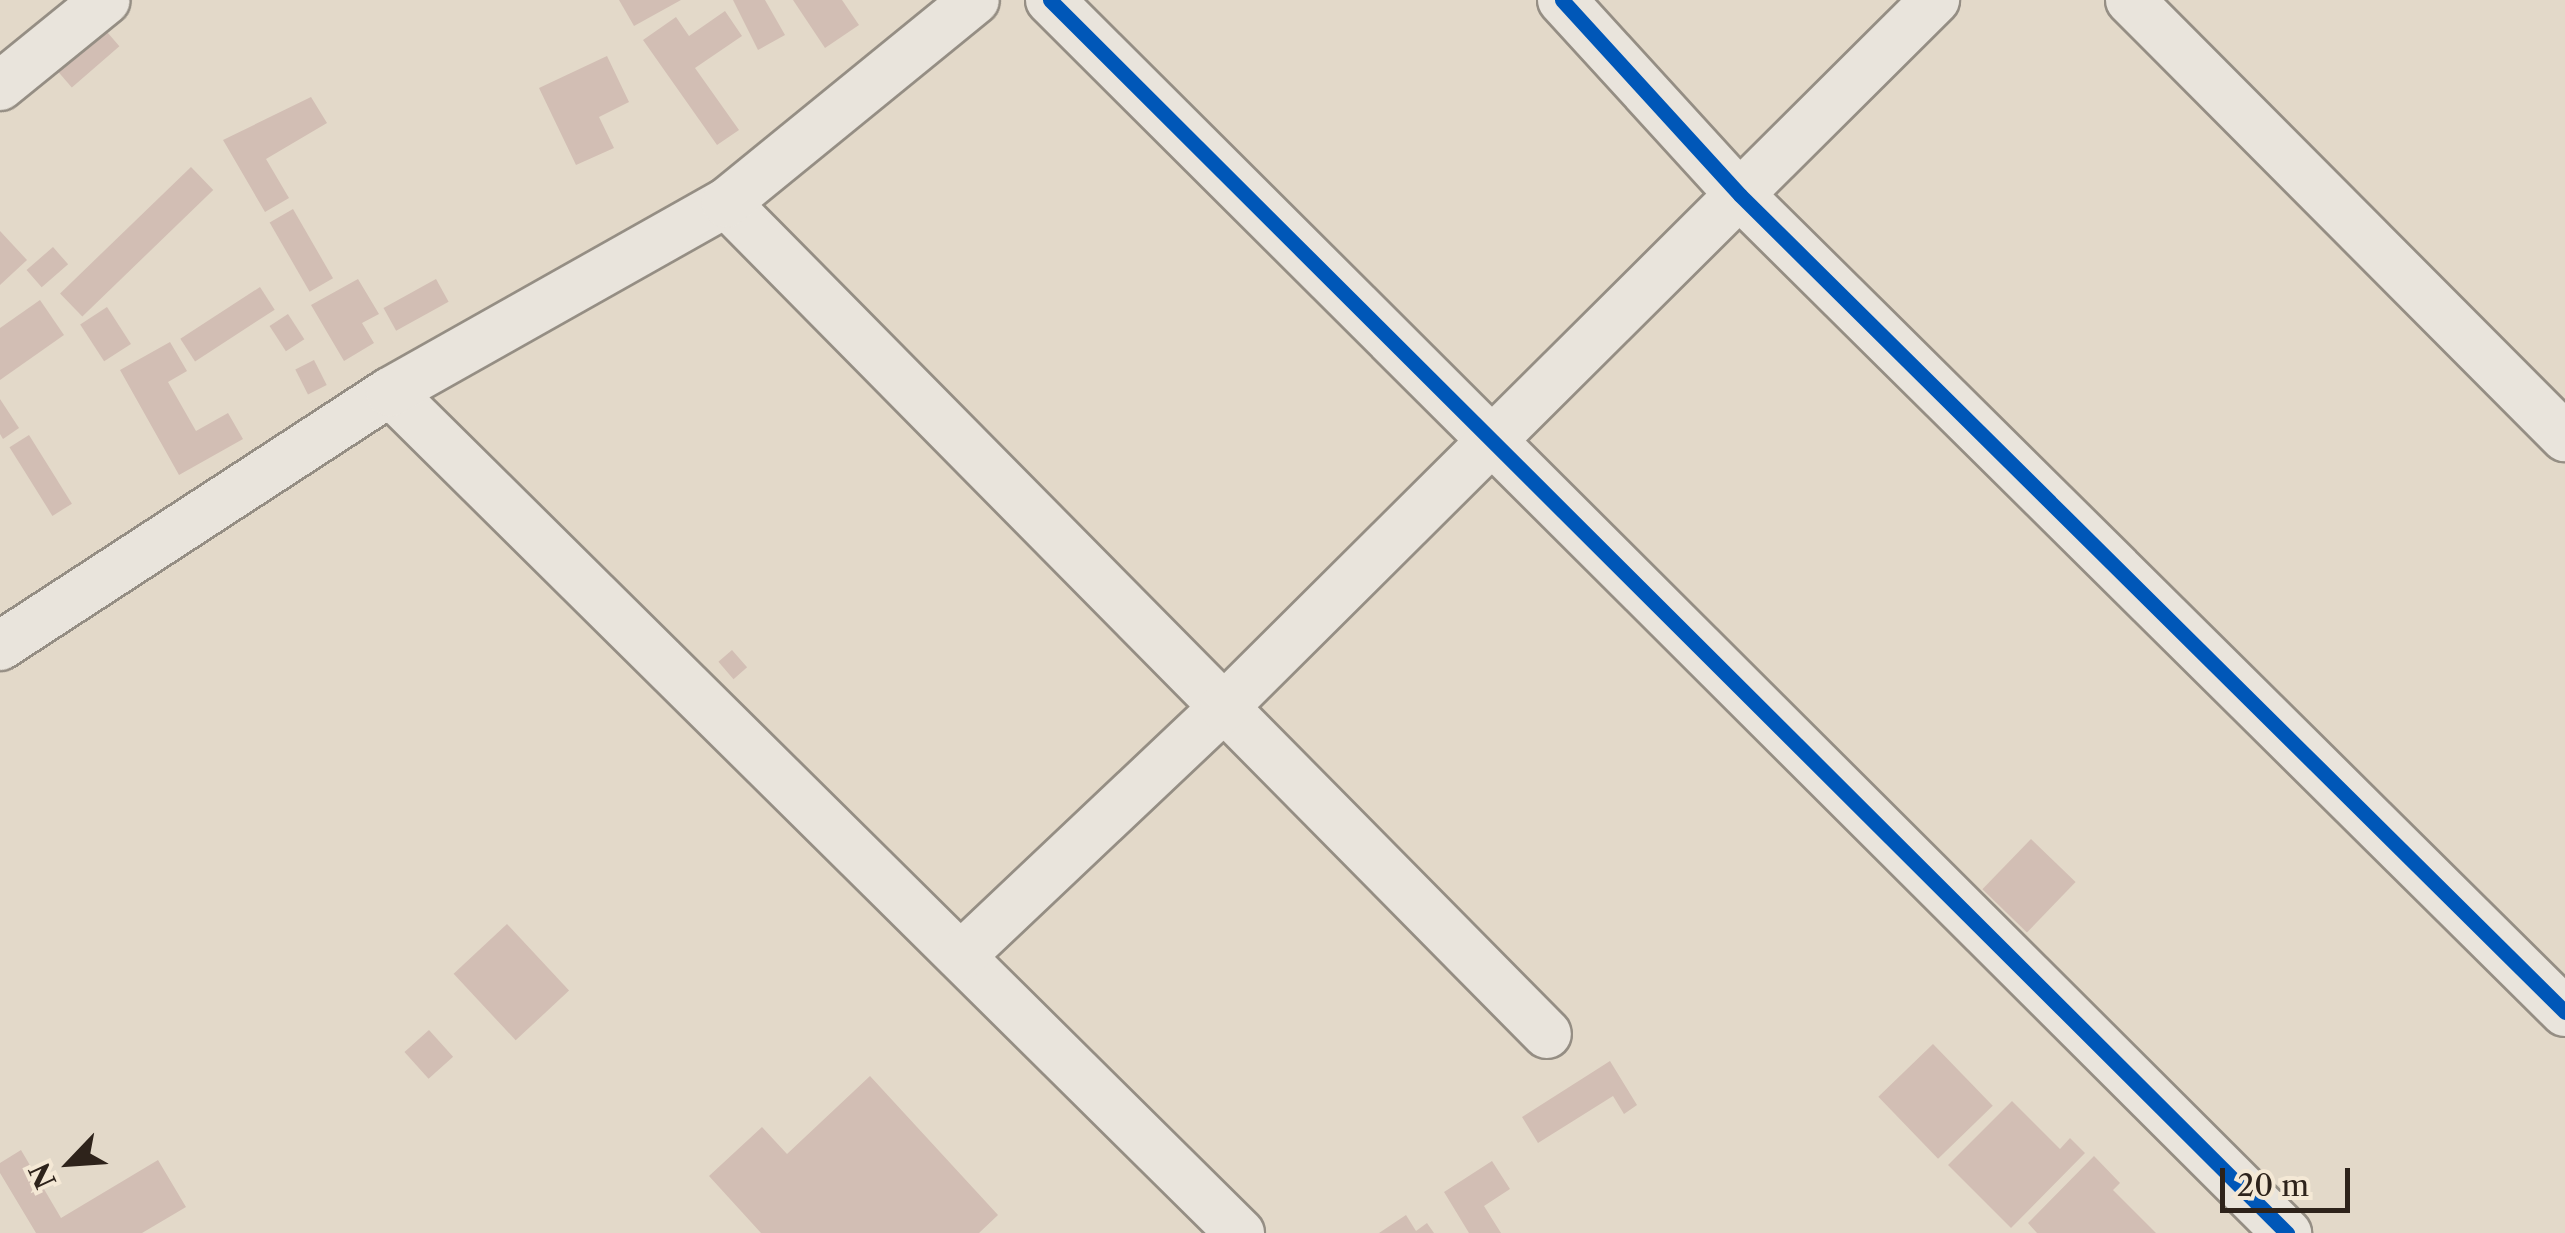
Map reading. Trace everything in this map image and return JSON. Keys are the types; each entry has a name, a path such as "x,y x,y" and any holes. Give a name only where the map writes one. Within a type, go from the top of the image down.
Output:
{"street":[{"path":"0,86 106,0"},
{"path":"0,646 390,392 726,203 975,0"},
{"path":"1050,0 2287,1233"},
{"path":"1562,0 1740,194 2565,1012"},
{"path":"962,955 1224,707 1935,0"},
{"path":"2130,0 2565,437"},
{"path":"726,203 1547,1034"},
{"path":"390,392 1240,1233"}],"building":[{"path":"619,0 681,0 634,26"},
{"path":"733,0 765,0 785,35 758,50"},
{"path":"793,0 842,0 859,25 825,48"},
{"path":"725,11 742,36 695,68 739,130 717,145 643,40 676,17 689,36"},
{"path":"101,25 119,46 72,87 53,66"},
{"path":"607,56 629,102 599,117 614,148 576,165 539,88"},
{"path":"311,97 327,123 266,159 289,198 265,212 223,140"},
{"path":"191,167 213,190 82,316 60,293"},
{"path":"293,209 333,278 310,292 270,222"},
{"path":"0,231 27,260 0,285"},
{"path":"53,247 68,264 42,287 27,270"},
{"path":"358,279 379,314 362,323 374,343 344,361 311,305"},
{"path":"436,279 449,302 396,331 384,308"},
{"path":"260,287 275,310 195,361 180,339"},
{"path":"40,300 64,335 0,380 0,328"},
{"path":"107,307 131,344 104,361 80,324"},
{"path":"288,314 304,339 286,351 270,326"},
{"path":"170,342 187,371 168,382 196,431 228,413 243,439 179,475 120,370"},
{"path":"314,360 327,385 308,394 295,370"},
{"path":"0,399 19,428 3,439 0,434"},
{"path":"29,435 72,504 52,516 9,447"},
{"path":"732,650 747,667 734,679 718,662"},
{"path":"2031,839 2076,882 2027,932 1982,889"},
{"path":"507,924 569,991 516,1040 454,974"},
{"path":"429,1030 453,1057 429,1079 404,1052"},
{"path":"1933,1044 1993,1106 1938,1159 1878,1097"},
{"path":"1610,1061 1637,1105 1624,1114 1613,1096 1538,1143 1522,1117"},
{"path":"870,1076 998,1215 979,1233 761,1233 709,1176 762,1127 787,1154"},
{"path":"2012,1101 2060,1149 2070,1138 2085,1153 2011,1228 1948,1165"},
{"path":"21,1150 61,1218 158,1160 186,1207 142,1233 36,1233 0,1173 0,1163"},
{"path":"2094,1156 2120,1183 2113,1190 2156,1233 2037,1233 2028,1223"},
{"path":"1492,1161 1510,1189 1484,1206 1501,1233 1469,1233 1444,1192"},
{"path":"1406,1215 1416,1231 1427,1223 1434,1233 1379,1233"}],"cycle path":[{"path":"1050,0 2287,1233"},
{"path":"1562,0 1740,195 2565,1012"}]}
